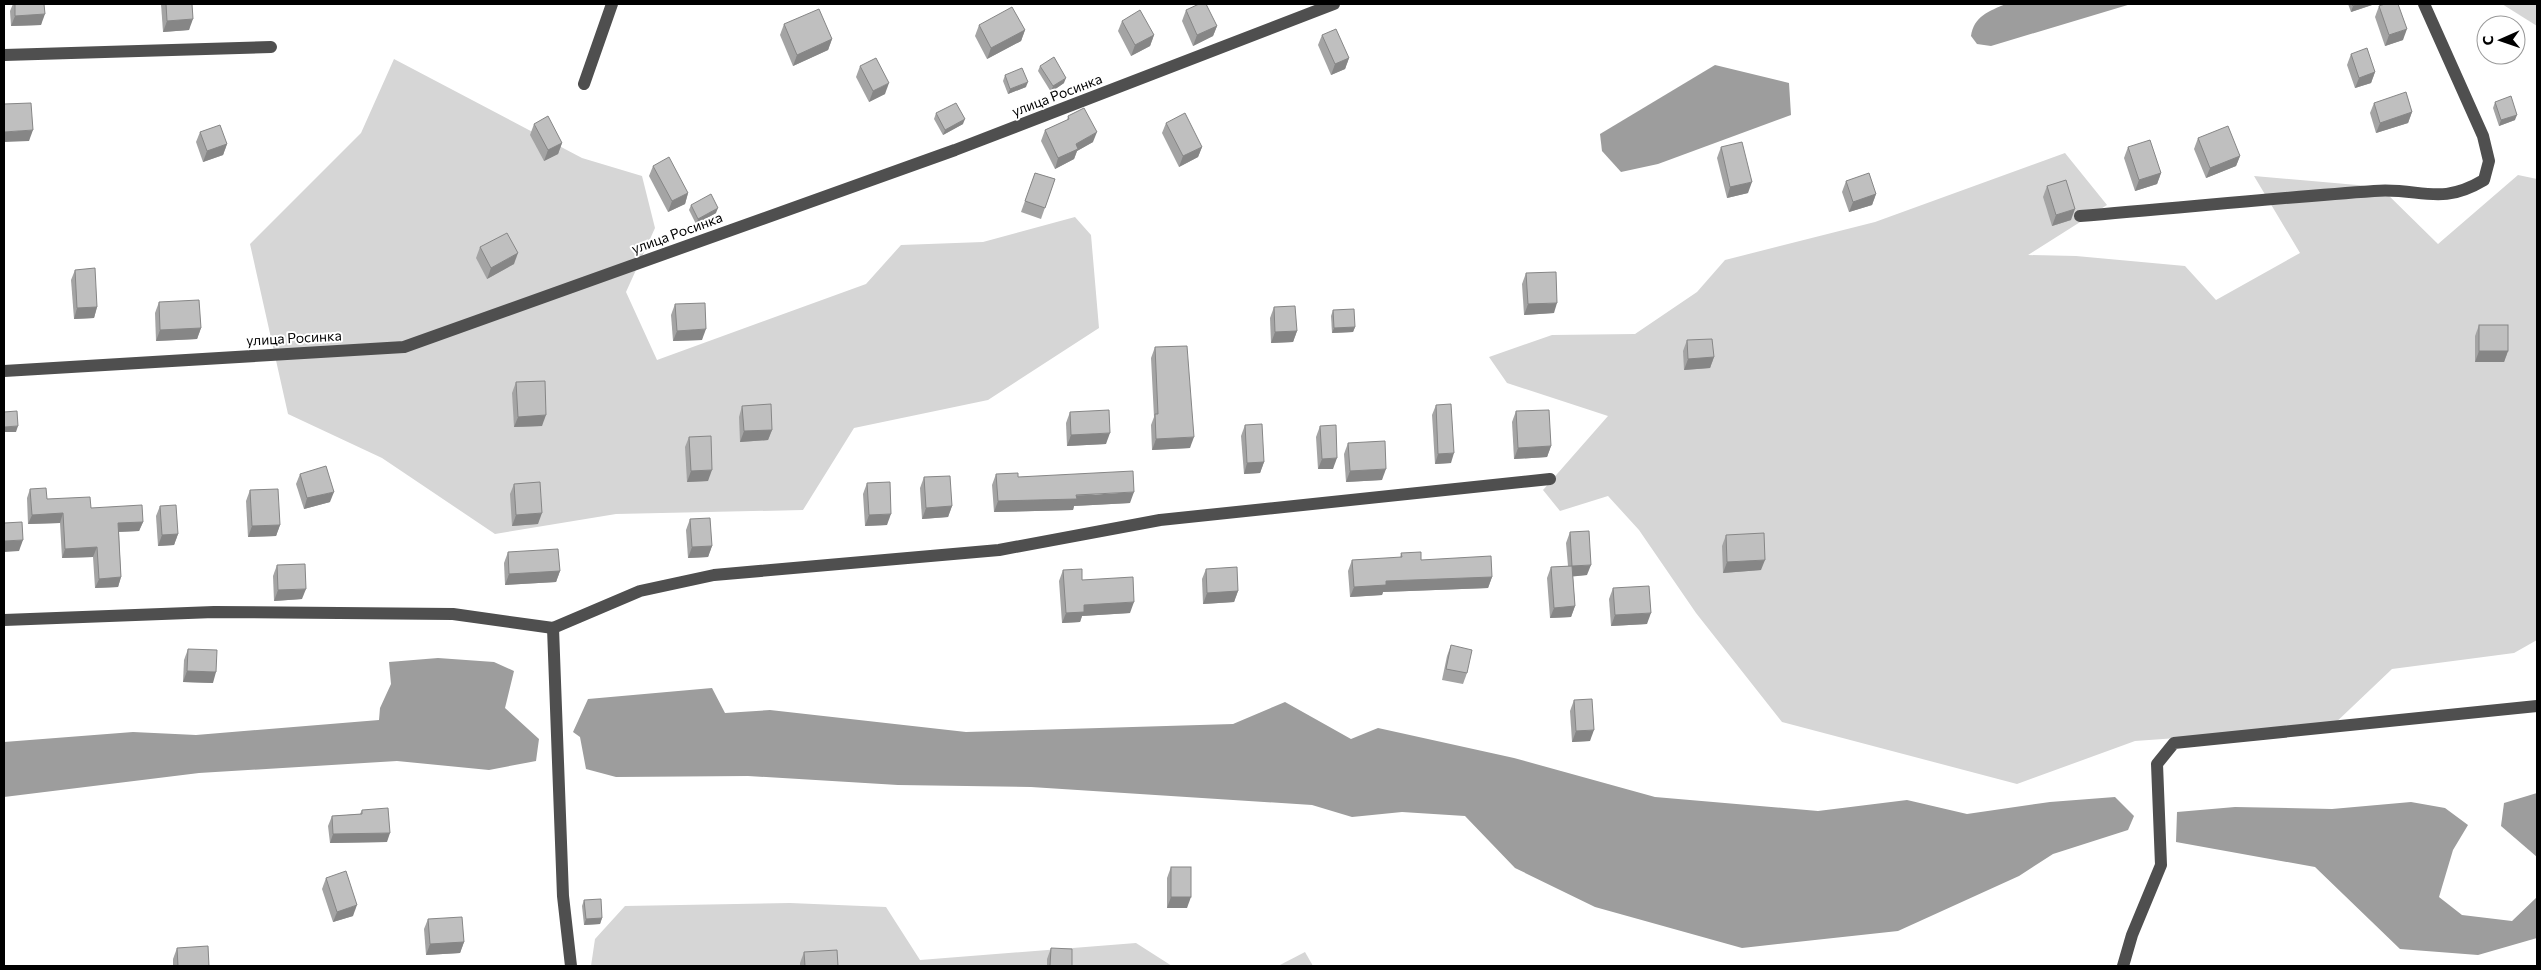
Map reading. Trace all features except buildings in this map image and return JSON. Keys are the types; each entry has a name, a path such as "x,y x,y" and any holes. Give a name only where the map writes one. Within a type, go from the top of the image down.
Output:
{"street":[{"path":"584,84 612,4"},
{"name":"улица Росинка","path":"4,371 404,347 955,150 1334,4"},
{"path":"2080,216 2378,190 2442,196 2467,190 2484,180 2489,161 2483,136 2424,4"},
{"path":"4,55 271,47"},
{"path":"4,620 214,612 453,614 553,628 640,591 714,575 999,550 1160,520 1550,479"},
{"path":"553,628 563,896 572,966"},
{"path":"2123,966 2132,935 2161,865 2157,764 2174,743 2537,706"}],"shaded area":[{"path":"2006,4 2131,4 1991,46 1977,44 1971,36 1975,24 1983,15"},
{"path":"2502,4 2537,4 2537,26 2526,19 2526,15 2520,15"},
{"path":"394,59 582,158 642,176 655,228 626,292 657,360 866,284 901,245 983,242 1075,217 1091,235 1099,328 988,400 854,428 803,510 616,514 495,534 382,458 288,414 250,244 361,133"},
{"path":"1715,65 1789,83 1791,115 1658,164 1621,172 1602,151 1600,134"},
{"path":"2065,153 2107,205 2028,255 2076,256 2185,266 2216,300 2300,253 2254,176 2380,187 2438,244 2518,175 2537,179 2537,640 2514,653 2392,669 2331,727 2135,741 2017,784 1782,722 1696,613 1639,530 1608,496 1560,511 1543,490 1608,416 1507,383 1489,357 1552,335 1635,334 1697,292 1725,260 1875,222"},
{"path":"438,658 494,662 514,671 505,708 539,739 536,761 489,770 397,761 199,773 4,797 4,742 133,732 196,735 379,720 380,708 391,684 389,662"},
{"path":"712,688 725,713 770,710 966,732 1233,724 1285,702 1351,739 1378,728 1514,758 1655,797 1818,811 1907,800 1967,814 2050,802 2115,797 2134,816 2128,830 2053,854 2019,876 1898,931 1742,948 1595,907 1515,868 1465,816 1402,812 1352,817 1312,805 1031,787 898,785 748,776 616,777 586,769 580,737 573,732 588,699"},
{"path":"2537,793 2537,857 2501,826 2504,803"},
{"path":"2411,802 2445,808 2468,825 2453,850 2439,897 2462,915 2512,921 2537,897 2537,938 2478,955 2400,949 2315,867 2176,842 2177,812 2235,807 2332,809"},
{"path":"790,903 886,907 920,960 1136,943 1172,966 591,966 595,939 625,906"},
{"path":"1305,952 1313,966 1278,966"}]}
